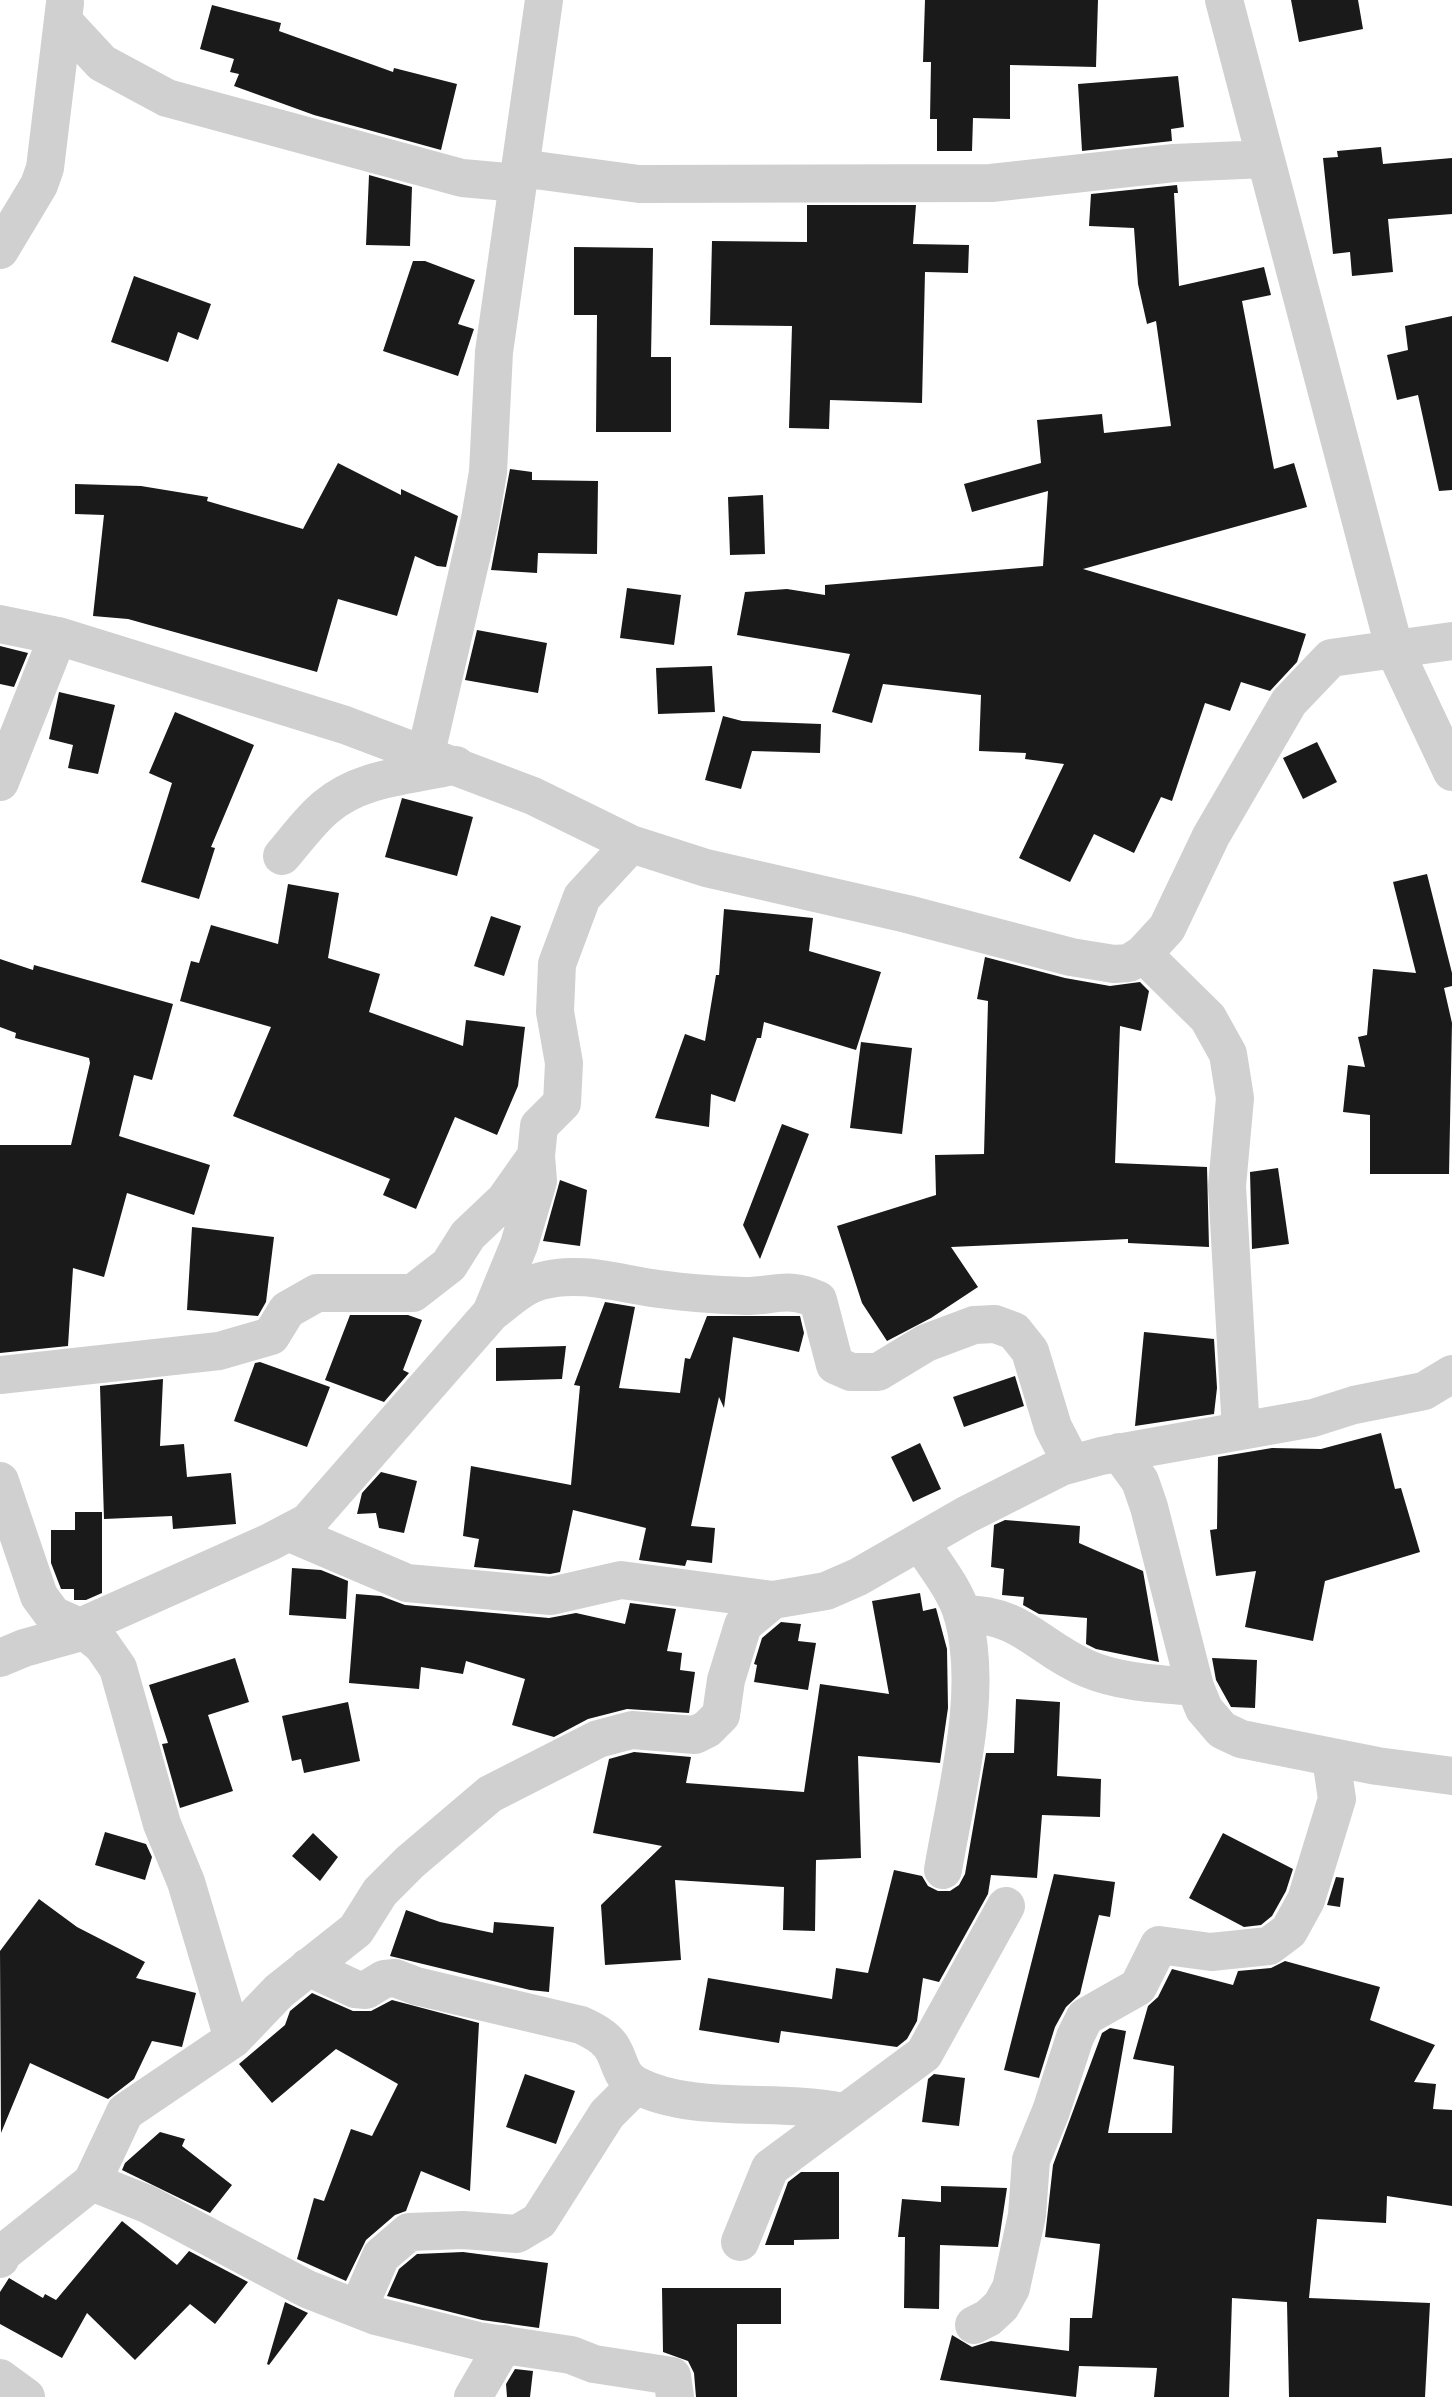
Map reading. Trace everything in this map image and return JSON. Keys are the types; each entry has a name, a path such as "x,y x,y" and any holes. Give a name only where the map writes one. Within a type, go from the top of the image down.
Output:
{"street":[{"path":"441,759 488,472 494,352 544,0"},
{"path":"1224,0 1395,651 1452,772"},
{"path":"65,11 102,62 167,98 462,178 519,176 639,184 991,183 1174,163 1265,159"},
{"path":"0,250 39,185 45,168 65,11"},
{"path":"0,192 25,182 45,168"},
{"path":"0,624 58,636 345,724 533,796 631,844 706,868 907,914 1071,957 1114,964 1129,963 1143,954 1167,928 1210,836 1289,702 1331,658 1452,641"},
{"path":"0,782 58,636"},
{"path":"282,856 327,805 348,793 441,759"},
{"path":"491,1312 519,1245 538,1181 536,1156 539,1126 562,1103 564,1063 555,1012 560,954 582,897 631,844"},
{"path":"1143,954 1208,1018 1228,1054 1235,1098 1227,1186 1241,1431"},
{"path":"0,1375 219,1351 271,1336 287,1310 317,1293 413,1293 449,1265 468,1235 505,1200 536,1156"},
{"path":"0,1658 83,1629 290,1533 308,1522 491,1312 520,1291 541,1281 568,1277 694,1294 749,1296 780,1291 800,1292 818,1300 835,1365 851,1372 878,1372 926,1343 951,1332 974,1325 995,1324 1014,1331 1030,1351 1053,1427 1072,1464"},
{"path":"290,1533 407,1583 551,1596 621,1580 773,1600 826,1591 858,1577 1033,1478 1072,1464 1119,1452 1313,1418 1354,1405 1424,1391 1452,1374"},
{"path":"1119,1452 1140,1482 1149,1507 1195,1687 1204,1709 1222,1730 1241,1739 1331,1758 1452,1776"},
{"path":"0,1481 39,1596 53,1615 83,1629 102,1645 118,1668 162,1824 186,1882 233,2039"},
{"path":"920,1542 947,1583 962,1614 969,1655 970,1705 943,1870"},
{"path":"0,2259 3,2253 92,2182 125,2112 233,2039 308,1966 356,1930 387,1884 490,1794 598,1739 632,1730 695,1735 707,1729 721,1715 726,1680 743,1625 773,1600"},
{"path":"962,1614 985,1614 1008,1620 1086,1669 1111,1677 1143,1683 1195,1687"},
{"path":"974,2325 988,2318 1001,2306 1011,2288 1027,2215 1031,2160 1085,2017 1138,1987 1159,1945 1211,1952 1234,1950 1269,1946 1289,1931 1306,1900 1337,1800 1331,1758"},
{"path":"740,2242 770,2168 923,2054 1006,1906"},
{"path":"308,1966 355,1989 366,1990 384,1979 395,1978 416,1986 581,2025 598,2033 612,2047 626,2079 648,2091 703,2101 813,2105 842,2112"},
{"path":"358,2309 381,2256 409,2232 463,2230 517,2234 539,2221 607,2114 636,2085"},
{"path":"92,2182 147,2204 307,2288 358,2309 425,2329 571,2355 594,2364 672,2376 675,2397"},
{"path":"473,2397 504,2344"},
{"path":"0,2378 26,2397"}],"building":[{"path":"925,0 1098,0 1096,67 1010,65 1010,119 973,118 972,151 937,151 937,119 930,119 931,62 923,62"},
{"path":"1291,0 1358,0 1363,29 1299,42"},
{"path":"212,5 281,23 279,31 393,72 394,68 457,84 441,150 314,115 234,86 239,74 230,72 234,59 200,49"},
{"path":"1178,76 1184,127 1171,129 1172,141 1082,151 1078,84"},
{"path":"1381,147 1383,164 1452,158 1452,214 1388,219 1393,272 1352,276 1350,252 1333,254 1323,158 1338,157 1337,151"},
{"path":"369,175 412,187 410,246 366,245"},
{"path":"1177,185 1178,193 1174,193 1179,286 1264,267 1271,295 1242,301 1274,469 1294,463 1307,507 1083,569 1306,634 1297,662 1270,691 1241,682 1230,711 1205,703 1172,801 1161,797 1134,853 1094,834 1070,882 1019,858 1064,764 1025,759 1026,753 979,751 981,695 883,684 872,723 832,712 850,654 737,635 745,592 787,589 825,595 825,585 1043,566 1048,491 972,512 964,484 1041,463 1037,420 1102,414 1104,433 1171,426 1156,321 1147,324 1138,284 1134,228 1089,226 1091,194"},
{"path":"807,205 916,205 913,244 969,245 968,273 925,272 922,403 830,400 829,429 789,428 792,326 710,325 712,241 807,242"},
{"path":"574,247 653,248 651,357 671,357 671,432 596,432 597,315 574,315"},
{"path":"413,261 425,261 475,280 458,324 474,329 458,376 383,351"},
{"path":"134,276 211,304 198,340 178,332 168,362 111,342"},
{"path":"1452,316 1452,490 1439,491 1418,395 1397,400 1387,355 1408,350 1405,326"},
{"path":"338,463 401,495 401,489 458,516 446,567 415,556 397,616 338,599 317,672 128,619 93,616 104,515 75,514 75,484 141,486 208,497 207,501 303,529"},
{"path":"510,469 532,472 532,480 598,481 597,554 538,553 537,573 491,570"},
{"path":"763,495 765,554 730,555 728,497"},
{"path":"627,588 681,595 674,645 620,638"},
{"path":"477,630 547,643 538,693 465,680"},
{"path":"0,646 28,653 14,687 0,684"},
{"path":"712,666 715,712 658,714 656,668"},
{"path":"59,692 115,705 98,774 68,768 73,745 49,739"},
{"path":"175,712 254,745 211,847 215,848 199,899 141,882 172,783 149,773"},
{"path":"723,716 742,721 821,724 820,753 752,751 741,789 705,780"},
{"path":"1317,742 1337,782 1303,799 1283,758"},
{"path":"402,798 473,817 457,876 385,857"},
{"path":"1427,874 1452,973 1452,986 1444,988 1452,1023 1449,1174 1370,1174 1370,1115 1343,1112 1348,1065 1365,1067 1358,1037 1367,1035 1373,969 1416,973 1393,882"},
{"path":"288,884 339,893 328,958 380,974 369,1012 463,1046 466,1020 525,1027 518,1086 497,1135 455,1117 416,1209 383,1195 390,1179 233,1116 271,1027 180,1001 191,961 199,963 211,925 278,944"},
{"path":"724,909 813,918 809,951 881,972 856,1050 764,1022 761,1038 757,1038 735,1102 711,1094 709,1127 655,1118 685,1034 705,1041 716,975 719,975"},
{"path":"491,916 521,926 504,976 474,966"},
{"path":"985,957 1065,978 1110,986 1140,982 1149,991 1141,1031 1120,1026 1115,1163 1207,1167 1209,1247 1128,1243 1128,1239 951,1247 978,1287 931,1318 887,1341 862,1303 837,1226 936,1195 935,1155 984,1154 988,1001 977,999"},
{"path":"0,959 33,970 34,965 173,1004 152,1080 134,1075 119,1136 210,1165 194,1215 127,1193 104,1277 73,1268 68,1346 0,1353 0,1145 71,1145 90,1063 89,1058 15,1038 16,1033 0,1027"},
{"path":"861,1042 912,1048 902,1134 850,1128"},
{"path":"782,1124 809,1134 760,1259 743,1225"},
{"path":"1278,1168 1289,1244 1252,1249 1250,1172"},
{"path":"560,1180 587,1190 580,1246 543,1241"},
{"path":"192,1227 274,1237 266,1302 258,1316 187,1310"},
{"path":"605,1302 635,1307 619,1388 680,1393 685,1358 690,1359 707,1316 800,1316 804,1333 799,1352 733,1337 724,1408 719,1397 691,1526 715,1528 712,1563 687,1560 685,1566 639,1560 646,1528 573,1510 560,1572 550,1574 474,1567 479,1539 463,1536 471,1466 571,1485 580,1386 574,1385"},
{"path":"350,1315 408,1315 422,1320 403,1370 409,1373 384,1402 325,1380"},
{"path":"1144,1332 1214,1339 1217,1388 1214,1414 1135,1426"},
{"path":"566,1346 562,1379 496,1381 496,1348"},
{"path":"260,1362 330,1387 307,1447 234,1421 255,1363"},
{"path":"1015,1376 1024,1406 964,1427 953,1397"},
{"path":"163,1379 160,1446 184,1444 187,1477 231,1473 236,1524 173,1529 172,1516 104,1519 100,1386"},
{"path":"1381,1433 1395,1489 1401,1488 1420,1552 1325,1581 1313,1641 1245,1627 1256,1571 1216,1576 1210,1530 1217,1529 1218,1457 1272,1448 1321,1449"},
{"path":"920,1443 941,1489 913,1502 891,1457"},
{"path":"381,1472 417,1481 404,1533 379,1528 376,1513 357,1514 362,1493"},
{"path":"75,1512 102,1512 102,1593 86,1600 74,1600 74,1589 61,1589 51,1563 51,1530 75,1530"},
{"path":"1005,1520 1080,1526 1079,1543 1143,1571 1159,1662 1096,1649 1086,1644 1087,1618 1039,1614 1023,1605 1024,1597 1002,1595 1004,1569 991,1567 994,1525"},
{"path":"292,1568 321,1570 348,1581 346,1619 289,1615"},
{"path":"920,1593 923,1611 936,1608 947,1649 948,1708 940,1763 858,1756 861,1858 816,1860 815,1931 783,1930 784,1887 675,1880 681,1960 605,1965 601,1905 662,1846 593,1833 609,1759 634,1752 691,1757 686,1783 804,1792 820,1684 889,1694 872,1601"},
{"path":"356,1594 381,1596 405,1605 549,1618 576,1613 625,1624 630,1603 676,1609 667,1651 682,1653 680,1670 695,1672 689,1713 627,1709 588,1719 554,1737 512,1725 525,1679 466,1661 463,1674 421,1667 419,1689 349,1683"},
{"path":"781,1622 801,1624 798,1641 816,1643 808,1690 754,1682 757,1665 754,1664 762,1638"},
{"path":"235,1658 249,1702 208,1715 233,1791 180,1808 162,1744 168,1743 149,1685"},
{"path":"1212,1658 1257,1660 1255,1708 1231,1707 1216,1680"},
{"path":"1016,1699 1060,1702 1057,1776 1101,1779 1100,1817 1042,1815 1037,1878 991,1875 988,1894 939,1982 923,1978 917,2021 907,2039 897,2047 781,2031 779,2043 699,2030 708,1978 832,1999 836,1968 868,1973 894,1870 922,1876 928,1886 938,1891 950,1891 959,1885 965,1874 986,1753 1014,1753"},
{"path":"348,1702 360,1761 304,1773 301,1759 292,1761 282,1716"},
{"path":"105,1832 146,1844 152,1857 145,1880 95,1865"},
{"path":"313,1833 338,1857 320,1881 292,1856"},
{"path":"1223,1833 1293,1869 1286,1891 1272,1916 1261,1925 1244,1927 1189,1898"},
{"path":"1054,1874 1115,1882 1110,1917 1099,1915 1080,1994 1066,2007 1055,2027 1039,2078 1004,2070"},
{"path":"1336,1877 1344,1878 1340,1907 1327,1905"},
{"path":"39,1899 77,1927 145,1962 136,1978 196,1993 182,2047 152,2041 134,2079 108,2099 30,2063 1,2133 0,1951"},
{"path":"406,1910 440,1922 493,1933 494,1922 554,1927 549,1992 530,1990 390,1956"},
{"path":"1285,1961 1380,1987 1370,2020 1435,2045 1414,2082 1436,2084 1433,2109 1452,2110 1452,2206 1387,2196 1386,2223 1317,2219 1309,2298 1430,2303 1425,2397 1289,2397 1287,2302 1232,2298 1229,2397 1154,2397 1157,2368 1079,2366 1076,2397 940,2380 952,2335 972,2347 991,2341 1069,2351 1070,2318 1092,2318 1100,2244 1045,2237 1053,2165 1102,2033 1110,2028 1126,2031 1108,2133 1172,2133 1174,2066 1133,2059 1148,2006 1158,1997 1172,1969 1233,1985 1238,1971 1271,1968"},
{"path":"312,1993 353,2011 371,2011 392,2000 479,2023 470,2191 421,2171 406,2211 395,2215 366,2240 346,2281 297,2259 314,2198 324,2201 351,2129 372,2136 398,2084 336,2049 272,2103 239,2064 285,2025 290,2011"},
{"path":"525,2074 575,2091 556,2144 506,2127"},
{"path":"934,2074 965,2078 959,2126 922,2122 928,2079"},
{"path":"160,2132 185,2139 182,2146 232,2185 210,2213 122,2170 125,2163"},
{"path":"801,2172 839,2172 839,2239 794,2240 794,2245 765,2245 788,2182"},
{"path":"941,2186 1007,2188 998,2247 940,2245 939,2309 904,2308 905,2237 898,2237 902,2199 941,2202"},
{"path":"122,2221 177,2265 189,2251 248,2282 215,2324 190,2304 135,2360 87,2313 62,2358 0,2324 0,2292 9,2278 43,2298 45,2294 56,2300"},
{"path":"463,2252 548,2263 539,2328 482,2320 387,2296 399,2269 417,2254"},
{"path":"662,2288 781,2288 781,2324 737,2324 737,2397 696,2397 694,2373 688,2361 663,2352"},
{"path":"285,2302 308,2313 269,2365 267,2364"},
{"path":"515,2369 533,2371 530,2397 507,2397 506,2384"}]}
